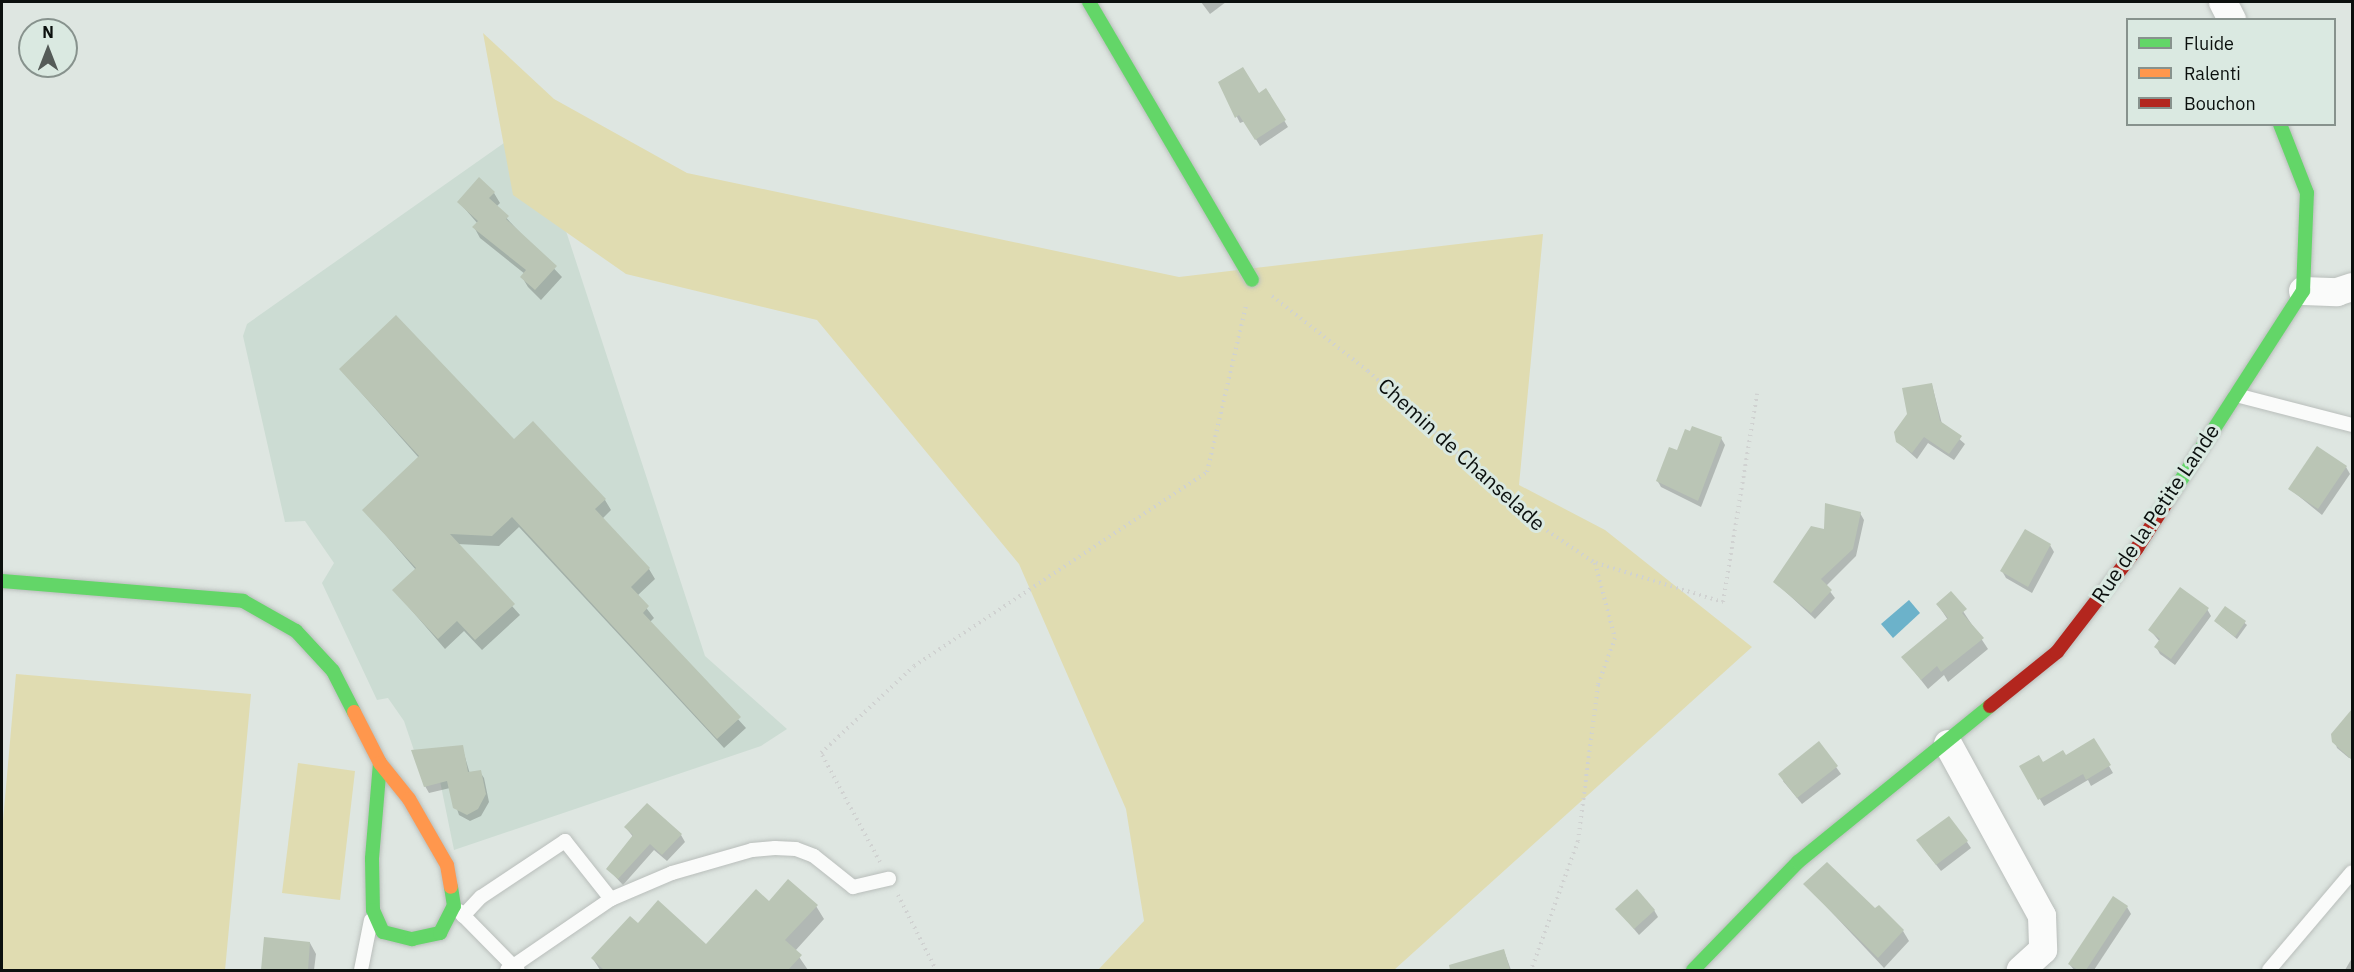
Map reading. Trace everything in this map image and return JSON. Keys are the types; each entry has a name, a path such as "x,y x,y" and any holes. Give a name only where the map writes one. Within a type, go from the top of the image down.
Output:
{"street":[{"path":"1089,2 1252,280"},
{"path":"2223,2 2231,18"},
{"path":"2281,126 2307,193 2303,291 2337,292 2352,287"},
{"name":"Rue de la Petite Lande","path":"1694,970 1798,862 1948,744 2057,652 2137,548 2303,291"},
{"path":"2,581 243,601 296,631 333,671 380,763 409,800 447,865 459,911 440,933 412,939 382,932 373,910 372,859 380,763"},
{"path":"1948,744 2042,916 2043,950 2021,970"}],"lane":[{"path":"2234,395 2352,425"},
{"path":"611,899 565,841 459,911 513,969 611,899 672,873 752,850 796,849 814,856 853,887 889,879"},
{"path":"2269,970 2352,873"},
{"path":"361,970 373,910"}],"path":[{"name":"Chemin de Chanselade","path":"1252,280 1368,371 1527,517 1595,563 1723,602 1757,394"},
{"path":"936,970 821,753 914,666 1207,472 1252,280"},
{"path":"1531,970 1578,841 1598,685 1615,638 1595,563"}],"shaded area":[{"path":"483,33 554,99 687,173 1179,277 1543,234 1519,485 1605,530 1752,647 1394,970 1098,970 1144,921 1126,809 1019,564 817,320 626,274 513,195"},
{"path":"531,124 705,656 787,729 761,746 454,850 440,781 425,783 404,721 388,698 377,700 322,583 334,563 305,521 285,522 243,336 247,324"},
{"path":"16,674 251,694 225,970 2,970 2,832"},
{"path":"298,763 355,771 340,900 282,893"}],"water":[{"path":"1909,600 1920,613 1893,638 1881,624"}],"building":[{"path":"1243,67 1259,93 1266,88 1286,120 1255,140 1239,115 1235,118 1218,82"},
{"path":"479,177 495,192 489,198 509,216 506,219 557,266 535,290 520,277 526,270 472,227 478,221 457,202"},
{"path":"396,315 514,439 533,421 606,499 595,509 650,568 631,587 649,606 643,613 741,717 717,739 512,517 492,536 450,534 515,604 475,640 457,621 438,639 392,590 416,568 362,510 419,456 339,369"},
{"path":"1932,383 1940,421 1962,436 1949,454 1924,437 1912,453 1896,442 1894,432 1907,414 1902,388"},
{"path":"1692,426 1722,437 1698,501 1656,481 1669,447 1677,450 1685,429 1690,431"},
{"path":"2317,446 2347,466 2318,509 2288,489"},
{"path":"1825,503 1861,512 1853,549 1821,579 1832,590 1811,613 1773,582 1811,526 1824,529"},
{"path":"2025,529 2051,544 2028,587 2000,571"},
{"path":"2180,587 2209,608 2171,659 2154,647 2160,639 2148,630"},
{"path":"1951,591 1967,609 1962,613 1984,638 1941,672 1937,666 1921,680 1901,657 1948,618 1936,604"},
{"path":"2225,606 2246,621 2235,637 2214,621"},
{"path":"2352,709 2352,760 2332,742 2331,734"},
{"path":"2094,738 2111,765 2086,780 2083,774 2038,800 2019,766 2039,755 2043,762 2063,750 2066,755"},
{"path":"1819,741 1838,766 1797,798 1778,774"},
{"path":"463,745 468,772 481,770 486,794 478,809 467,815 453,808 447,781 424,787 411,750"},
{"path":"647,803 682,834 662,855 650,844 618,879 606,869 633,835 624,827"},
{"path":"1949,816 1968,841 1936,865 1916,840"},
{"path":"1827,862 1875,908 1879,905 1904,930 1878,958 1803,884"},
{"path":"788,879 818,905 785,940 802,955 788,970 604,970 591,958 630,916 638,923 658,900 706,944 756,889 769,901"},
{"path":"1637,889 1655,910 1634,929 1615,909"},
{"path":"2113,896 2128,906 2086,970 2078,970 2068,964"},
{"path":"264,937 310,942 308,970 261,970"},
{"path":"1504,949 1510,970 1450,970 1449,965"}],"traffic: fast":[{"path":"1089,2 1252,280"},
{"path":"2172,494 2303,291 2307,193 2281,126"},
{"path":"2,581 243,601 296,631 333,671 354,712"},
{"path":"1693,970 1798,862 1990,706"},
{"path":"380,763 372,859 373,910 383,932 412,939 440,933 454,906 451,887"}],"traffic: slow":[{"path":"354,712 380,763 409,799 447,865 451,887"}],"traffic: jam":[{"path":"1990,706 2057,652 2137,548 2172,494"}]}
